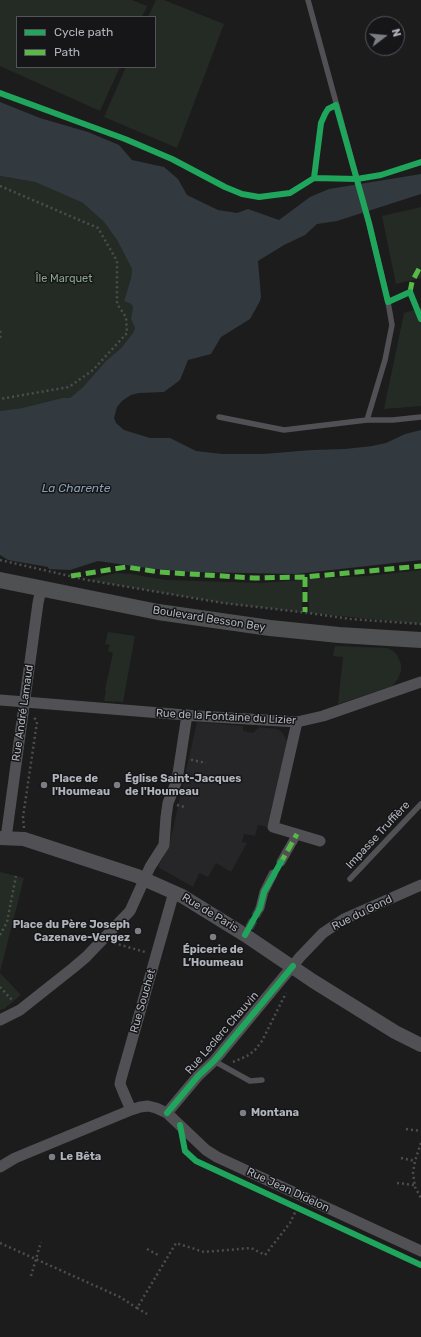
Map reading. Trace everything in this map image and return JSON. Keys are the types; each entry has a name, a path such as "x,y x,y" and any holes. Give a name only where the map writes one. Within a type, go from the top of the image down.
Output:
{"main road":[{"name":"Boulevard Besson Bey","path":"1,574 41,588 158,612 270,628 339,635 421,640"}],"street":[{"name":"Rue André Lamaud","path":"3,838 25,703 41,588"},
{"name":"Rue de la Fontaine du Lizier","path":"0,700 297,722 323,716 421,682"},
{"path":"0,1020 20,1010 73,968 86,957 130,911 150,867 164,845 168,803 177,780 187,715"},
{"path":"297,722 273,827 320,841"},
{"path":"281,862 297,834"},
{"name":"Rue de Paris","path":"3,838 24,839 144,879 174,892 247,931 289,970 313,981 395,1032 421,1045"},
{"path":"260,908 264,892 273,874"},
{"name":"Rue du Gond","path":"289,970 323,933 344,919 421,885"},
{"name":"Rue Souchet","path":"131,1110 120,1084 174,892"},
{"name":"Rue Leclerc Chauvin","path":"167,1113 198,1076 217,1063 289,970"},
{"path":"0,1167 15,1158 140,1107 148,1106 167,1113"},
{"name":"Rue Jean Didelon","path":"167,1113 212,1154 421,1251"}],"lane":[{"path":"308,0 369,223 392,325 385,360 367,420"},
{"path":"220,417 284,430 367,420 393,420 421,417"},
{"name":"Impasse Truffière","path":"350,879 421,804"},
{"path":"217,1063 250,1081 262,1080"}],"path":[{"path":"0,186 98,228 117,261 117,304 126,317 127,333 93,370 69,387 0,399"},
{"path":"0,331 0,338"},
{"path":"0,560 87,580 223,603 309,612 350,619 421,624"},
{"path":"1,574 4,561"},
{"path":"24,839 24,817 37,722 25,703"},
{"path":"195,761 206,763"},
{"path":"178,806 185,807"},
{"path":"0,935 7,922 16,876"},
{"path":"105,937 111,942 156,955"},
{"path":"217,1063 230,1063 243,1058 255,1050 262,1041 286,993 289,970"},
{"path":"0,987 14,1001 20,1010"},
{"path":"406,1129 421,1131"},
{"path":"421,1143 415,1160 413,1173 414,1185 421,1198"},
{"path":"401,1158 415,1160"},
{"path":"397,1182 414,1185"},
{"path":"137,1308 176,1243 204,1252 251,1248 265,1255 290,1223 302,1196"},
{"path":"31,1276 41,1242"},
{"path":"0,1243 120,1297 147,1314"},
{"path":"147,1249 160,1256"}],"shaded area":[{"path":"197,722 243,726 243,731 253,733 259,727 277,729 282,732 287,741 267,827 258,825 255,836 244,834 242,842 247,843 231,872 216,863 208,877 199,873 193,887 158,867 169,846"}],"green space":[{"path":"0,0 132,0 147,6 142,16 16,16 16,68 120,68 100,111 0,66"},
{"path":"156,0 164,0 224,24 177,148 104,117 126,68 156,68 156,16 148,16"},
{"name":"Île Marquet","path":"0,176 35,182 83,203 104,222 117,240 132,269 131,278 124,301 131,304 133,307 131,319 135,328 133,333 121,348 106,361 83,387 70,398 61,398 22,408 0,411"},
{"path":"421,207 421,278 396,284 382,216"},
{"path":"421,308 421,406 384,409 404,313"},
{"path":"421,570 421,624 309,613 308,579 368,576"},
{"path":"116,573 166,580 261,583 302,580 302,612 223,603 87,580"},
{"path":"108,632 135,636 123,702 104,701 113,653 108,651 110,645 105,644"},
{"path":"335,646 387,648 393,651 397,655 401,664 401,671 398,679 392,686 338,704 343,657 333,656"},
{"path":"0,872 24,878 0,972"},
{"path":"0,973 21,995 4,1009 0,1010"}],"water":[{"name":"La Charente","path":"0,102 40,118 88,132 119,145 132,160 164,167 178,179 187,195 218,210 237,213 248,209 279,220 310,197 329,189 421,174 421,194 337,221 317,224 305,235 284,245 258,261 261,297 250,319 221,337 211,354 188,360 180,380 164,392 139,393 131,395 122,401 117,407 114,418 116,423 124,430 150,438 170,438 196,451 222,454 263,454 372,446 386,443 405,434 421,430 421,560 296,574 191,572 98,561 70,570 49,569 48,567 8,560 0,555 0,411 22,408 62,398 70,398 83,387 106,361 121,348 133,333 135,328 131,319 133,307 131,304 124,301 131,278 132,269 117,240 104,222 83,203 35,182 0,176"}],"tunnel":[{"path":"249,928 260,908"}],"marked path":[{"path":"410,292 412,282 421,265"},
{"path":"71,576 126,567 159,572 254,578 305,577 421,566"},
{"path":"305,577 305,612"},
{"path":"280,864 297,834"}],"cycle path":[{"path":"0,93 125,139 172,159 225,187 242,194 259,197 290,193 314,178 357,179 381,175 421,162"},
{"path":"314,178 321,123 328,109 336,105 369,223 388,302 410,292 421,319"},
{"path":"245,935 260,908 264,892 281,862"},
{"path":"167,1113 198,1076 214,1061 293,966"},
{"path":"180,1125 185,1151 196,1161 421,1265"}],"place":[{"name":"Place de l'Houmeau","path":"44,785"},
{"name":"Église Saint-Jacques de l'Houmeau","path":"117,785"},
{"name":"Place du Père Joseph Cazenave-Vergez","path":"138,931"},
{"name":"Épicerie de L’Houmeau","path":"213,937"},
{"name":"Montana","path":"243,1113"},
{"name":"Le Bêta","path":"52,1157"}]}
